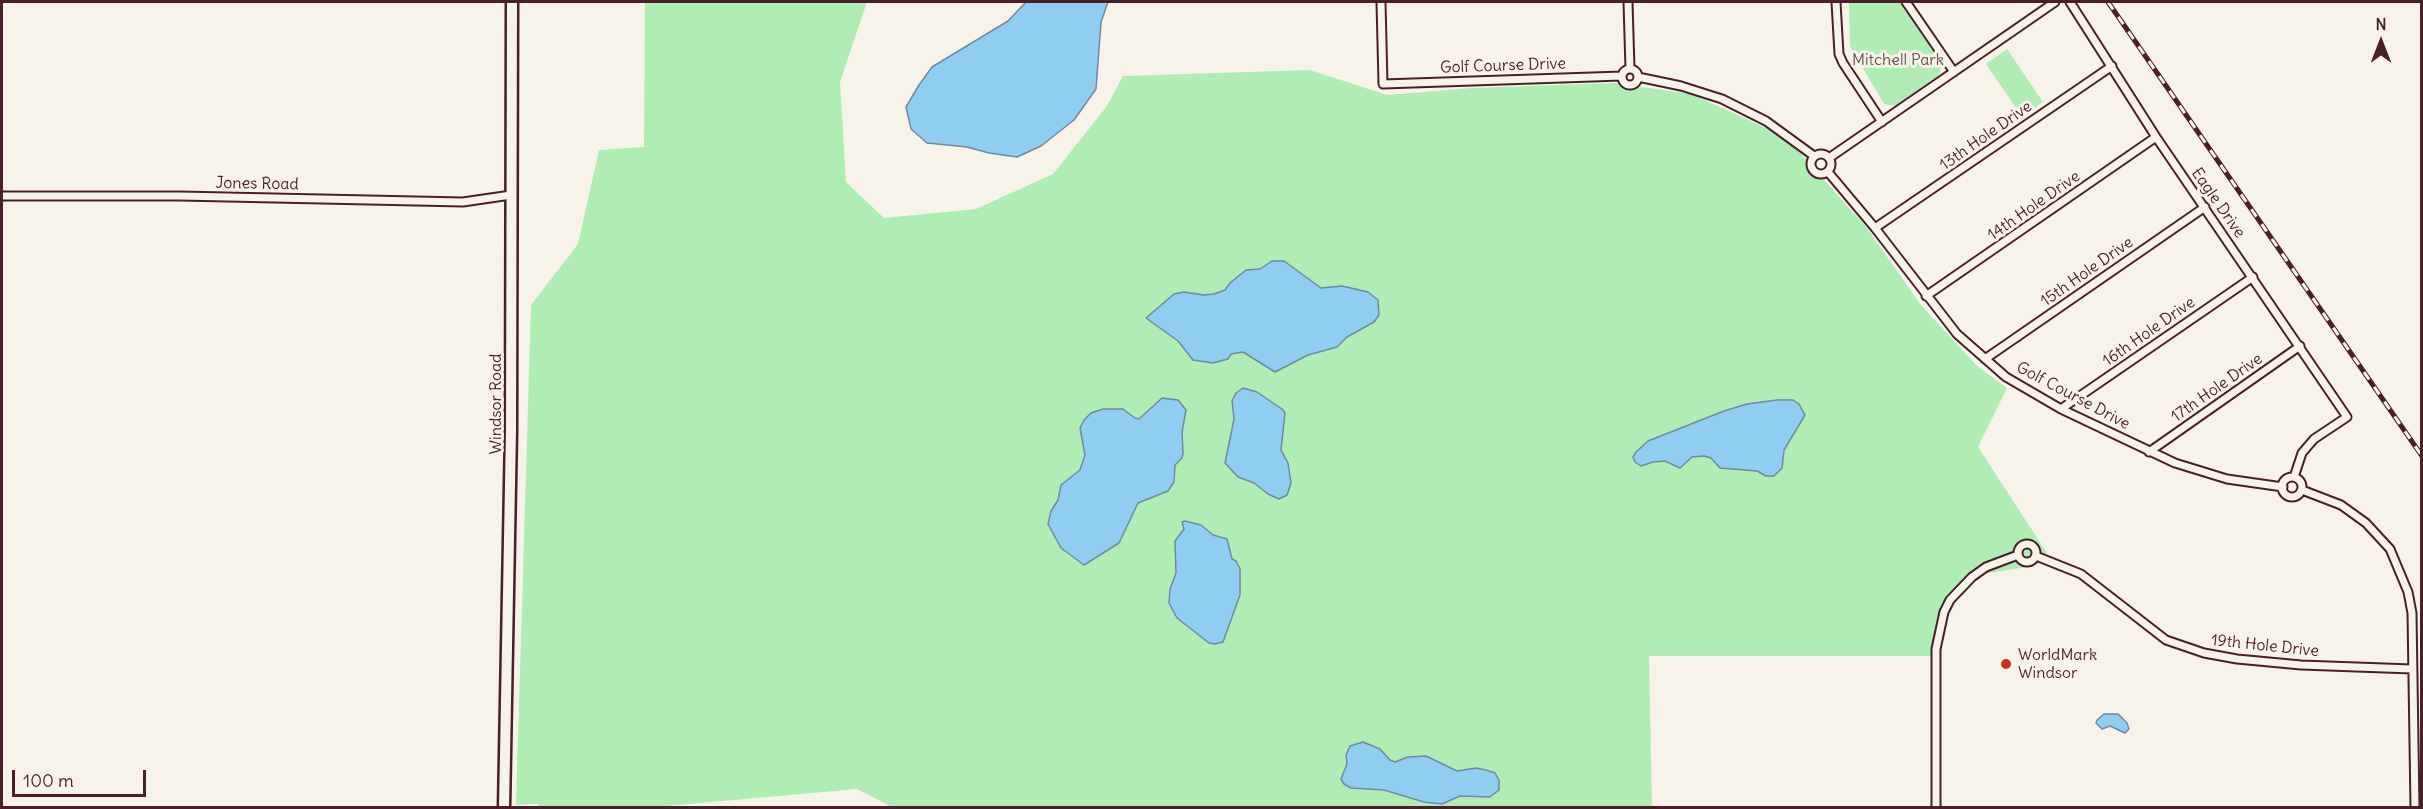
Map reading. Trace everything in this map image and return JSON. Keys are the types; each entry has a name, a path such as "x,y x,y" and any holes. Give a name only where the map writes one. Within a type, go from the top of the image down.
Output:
{"main road":[{"name":"Windsor Road","path":"504,807 511,431 512,2"}],"street":[{"name":"Golf Course Drive","path":"1381,2 1383,84 1623,76"},
{"path":"1628,2 1630,69"},
{"path":"1836,2 1838,40 1843,63 1882,122"},
{"path":"1906,2 1954,72"},
{"path":"1829,158 2055,2"},
{"name":"Eagle Drive","path":"2070,2 2156,137 2347,417 2314,440 2302,453 2294,477"},
{"name":"13th Hole Drive","path":"1875,228 2112,66"},
{"path":"1630,69 1624,72 1625,83 1630,85 1636,82 1638,77"},
{"path":"1630,69 1637,73 1638,77"},
{"path":"1638,77 1681,86 1722,99 1766,121 1814,156"},
{"name":"14th Hole Drive","path":"1926,296 2156,137"},
{"path":"1823,154 1829,158 1831,166 1828,172 1821,174 1812,170 1810,163 1814,156 1823,154"},
{"name":"Golf Course Drive","path":"1828,172 1875,228 1957,334 2023,388 2061,409 2175,463 2227,479 2283,487"},
{"name":"Jones Road","path":"2,196 180,196 463,202 511,195"},
{"name":"15th Hole Drive","path":"1985,359 2205,207"},
{"name":"16th Hole Drive","path":"2061,409 2253,277"},
{"name":"17th Hole Drive","path":"2149,452 2300,346"},
{"path":"2294,477 2301,483 2302,490 2295,496 2289,496 2284,493 2283,487 2287,479 2294,477"},
{"path":"2302,490 2341,505 2366,523 2390,549 2404,581 2412,613 2415,807"},
{"name":"19th Hole Drive","path":"2026,543 2035,547 2036,555 2033,560 2027,562 2018,555 2020,546 2026,543"},
{"name":"19th Hole Drive","path":"1936,807 1936,649 1944,612 1950,600 1972,577 1986,567 2018,555"},
{"name":"19th Hole Drive","path":"2036,555 2081,574 2166,640 2204,653 2237,659 2301,665 2412,669"}],"green space":[{"path":"645,2 867,2 840,82 846,182 884,218 976,209 1053,174 1107,106 1123,76 1310,70 1387,95 1471,88 1614,83 1691,94 1769,129 1795,147 1867,228 1921,305 1977,366 2007,388 1978,447 2047,553 2033,566 1965,577 1940,611 1930,656 1649,656 1652,807 894,808 857,789 655,807 539,808 538,804 516,805 531,305 578,244 599,150 644,147"},
{"name":"Mitchell Park","path":"1849,2 1900,2 1942,61 1939,75 1895,106 1884,104 1850,46"},
{"path":"2007,49 2043,102 2022,117 1986,64"}],"water":[{"path":"1026,2 1108,2 1101,22 1096,89 1074,120 1041,146 1017,157 967,147 927,143 911,129 906,107 919,85 932,67 1008,21"},
{"path":"1272,261 1284,261 1321,288 1342,286 1368,292 1378,300 1379,315 1374,322 1347,337 1337,347 1308,355 1275,372 1243,352 1231,354 1228,359 1213,363 1193,360 1178,341 1146,318 1174,294 1184,292 1214,294 1225,290 1246,270 1260,269"},
{"path":"1243,388 1257,392 1285,413 1281,450 1288,463 1291,483 1287,495 1279,499 1254,483 1238,477 1225,463 1234,419 1232,401 1236,393"},
{"path":"1162,398 1178,400 1186,410 1182,432 1183,453 1182,458 1175,465 1174,482 1168,491 1138,503 1119,543 1084,565 1061,548 1048,524 1051,511 1058,500 1061,485 1080,470 1085,455 1080,428 1091,413 1103,409 1123,409 1139,419"},
{"path":"1793,400 1799,404 1805,415 1784,450 1782,468 1774,476 1766,476 1757,471 1720,468 1711,458 1704,456 1692,457 1680,468 1665,461 1641,466 1635,462 1633,457 1636,452 1648,441 1724,411 1747,404"},
{"path":"1182,522 1201,525 1213,535 1227,539 1232,559 1236,561 1240,569 1240,595 1223,642 1209,643 1177,618 1169,603 1170,589 1176,573 1175,541 1184,529"},
{"path":"2104,714 2118,714 2127,723 2129,729 2125,733 2110,726 2102,729 2096,723"},
{"path":"1363,742 1380,749 1395,762 1408,757 1426,756 1457,771 1476,768 1495,773 1499,780 1499,790 1490,797 1460,796 1442,804 1424,802 1384,790 1351,788 1341,779 1347,764 1346,755 1350,746"}],"railway":[{"path":"2108,2 2422,456"}],"place":[{"name":"WorldMark Windsor","path":"2006,664"}]}
